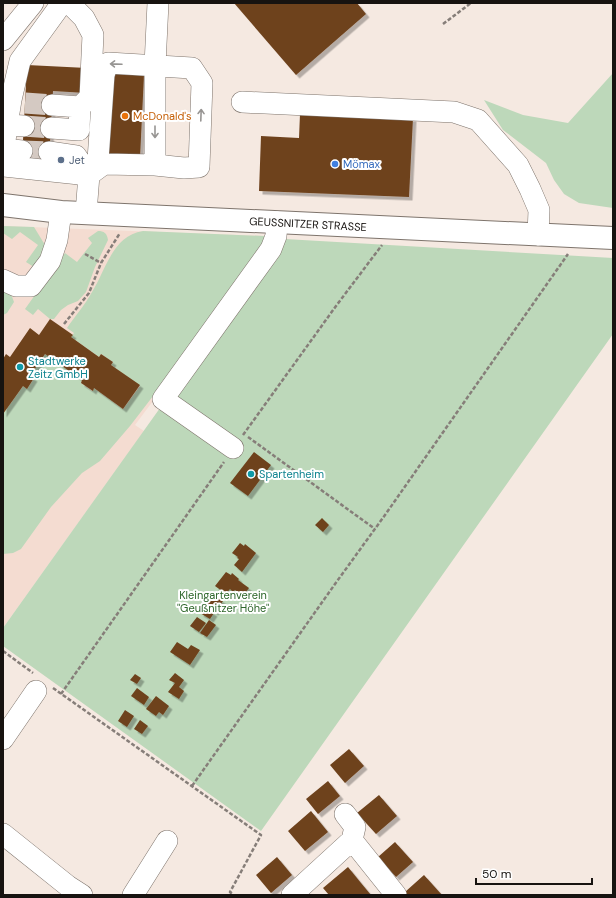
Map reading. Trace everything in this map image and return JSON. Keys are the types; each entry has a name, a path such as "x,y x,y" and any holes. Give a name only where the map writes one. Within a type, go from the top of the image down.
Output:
{"main road":[{"name":"GEUSSNITZER STRASSE","path":"3,205 60,212 613,238"}],"street":[{"path":"3,40 33,3"},
{"path":"62,3 20,61 13,101 15,126 13,150 4,166 96,170 155,165 184,168 199,167 202,83 192,68 108,63 104,75 98,160 96,170 86,213"},
{"path":"69,3 84,18 93,35 90,97 80,107 76,156"},
{"path":"155,165 155,65 158,3"},
{"path":"242,102 454,112 478,120 518,165 539,210 538,235"},
{"path":"52,104 80,107"},
{"path":"51,128 79,130"},
{"path":"49,152 76,156 96,170"},
{"path":"3,280 16,286 31,286 50,261 57,240 60,212"},
{"path":"238,441 163,399 271,249 276,236 277,222"},
{"path":"3,739 41,684"},
{"path":"292,895 352,840 355,827 346,814"},
{"path":"3,834 68,886 82,895"},
{"path":"352,840 396,895"},
{"path":"132,895 167,841"}],"path":[{"path":"443,24 471,3"},
{"path":"64,324 89,293 101,263 131,215"},
{"path":"192,786 334,584 375,530 572,250 575,236"},
{"path":"85,254 101,263"},
{"path":"238,441 375,530"},
{"path":"3,651 41,684 192,786 261,835 230,892 232,895"}],"shaded area":[{"path":"3,226 264,236 266,249 135,425 144,431 3,628"}],"green space":[{"path":"613,73 613,208 579,203 564,194 554,180 546,163 503,130 484,100 523,115 568,123"},
{"path":"3,226 34,227 45,245 37,269 26,262 38,245 20,232 12,239 3,233"},
{"path":"98,231 105,233 108,240 95,267 86,292 78,301 61,310 54,319 50,319 38,309 33,315 25,309 65,253 77,262 92,243 88,238"},
{"path":"143,231 264,236 264,248 210,322 130,426 100,461 82,473 51,507 21,549 13,553 3,554 3,414 23,386 27,388 34,379 30,376 45,354 82,380 81,383 92,391 94,388 123,409 140,386 111,365 113,362 101,354 99,357 71,337 74,333 67,328 89,297 111,255 117,247 132,234"},
{"name":"Kleingartenverein \"Geußnitzer Höhe\"","path":"285,239 613,258 613,334 261,831 3,646 3,628 175,387"},
{"path":"3,287 11,294 14,302 7,313 3,315"}],"building":[{"path":"234,3 357,3 366,14 296,75"},
{"path":"27,65 87,68 86,93 53,91 49,160 22,159"},
{"name":"McDonald's","path":"110,73 144,75 140,158 106,157"},
{"name":"Mömax","path":"300,114 413,118 409,197 259,191 261,136 299,138"},
{"path":"50,319 73,335 71,337 99,357 101,354 113,362 111,365 140,385 123,409 94,388 93,391 81,383 82,380 45,354 30,376 34,378 27,389 23,386 3,414 3,359 6,354 10,357 30,328 39,335"},
{"name":"Spartenheim","path":"254,452 271,465 248,496 230,483"},
{"path":"322,518 329,525 323,532 315,525"},
{"path":"240,543 244,546 245,544 256,553 242,572 234,565 239,559 232,553"},
{"path":"226,572 231,575 232,573 239,579 238,580 249,588 243,596 235,590 233,592 230,589 226,594 215,586"},
{"path":"212,594 223,601 215,612 205,605"},
{"path":"204,607 214,613 210,619 200,613"},
{"path":"197,617 206,623 199,632 190,626"},
{"path":"209,620 216,625 207,637 200,633"},
{"path":"177,642 188,649 191,645 200,650 190,665 170,652"},
{"path":"175,673 184,680 179,687 184,691 179,699 168,692 175,683 169,680"},
{"path":"135,674 141,678 137,684 130,680"},
{"path":"137,688 149,697 144,705 131,696"},
{"path":"156,696 169,706 163,715 159,712 156,716 146,709"},
{"path":"125,710 134,716 127,727 118,721"},
{"path":"140,720 148,726 142,734 134,729"},
{"path":"349,749 364,766 345,783 330,765"},
{"path":"328,781 340,796 318,814 306,799"},
{"path":"379,795 397,816 376,834 357,813"},
{"path":"311,811 328,832 305,851 288,831"},
{"path":"395,842 413,862 396,877 378,857"},
{"path":"277,857 292,875 271,893 256,875"},
{"path":"348,867 371,895 329,895 323,888"},
{"path":"424,875 442,895 407,895 405,892"}],"tunnel":[{"path":"25,103 52,105"},
{"path":"24,126 51,128"},
{"path":"22,151 49,152"}],"place":[{"name":"McDonald's","path":"125,116"},
{"name":"Jet","path":"61,160"},
{"name":"Mömax","path":"335,164"},
{"name":"Stadtwerke Zeitz GmbH","path":"20,367"},
{"name":"Spartenheim","path":"251,474"}]}
